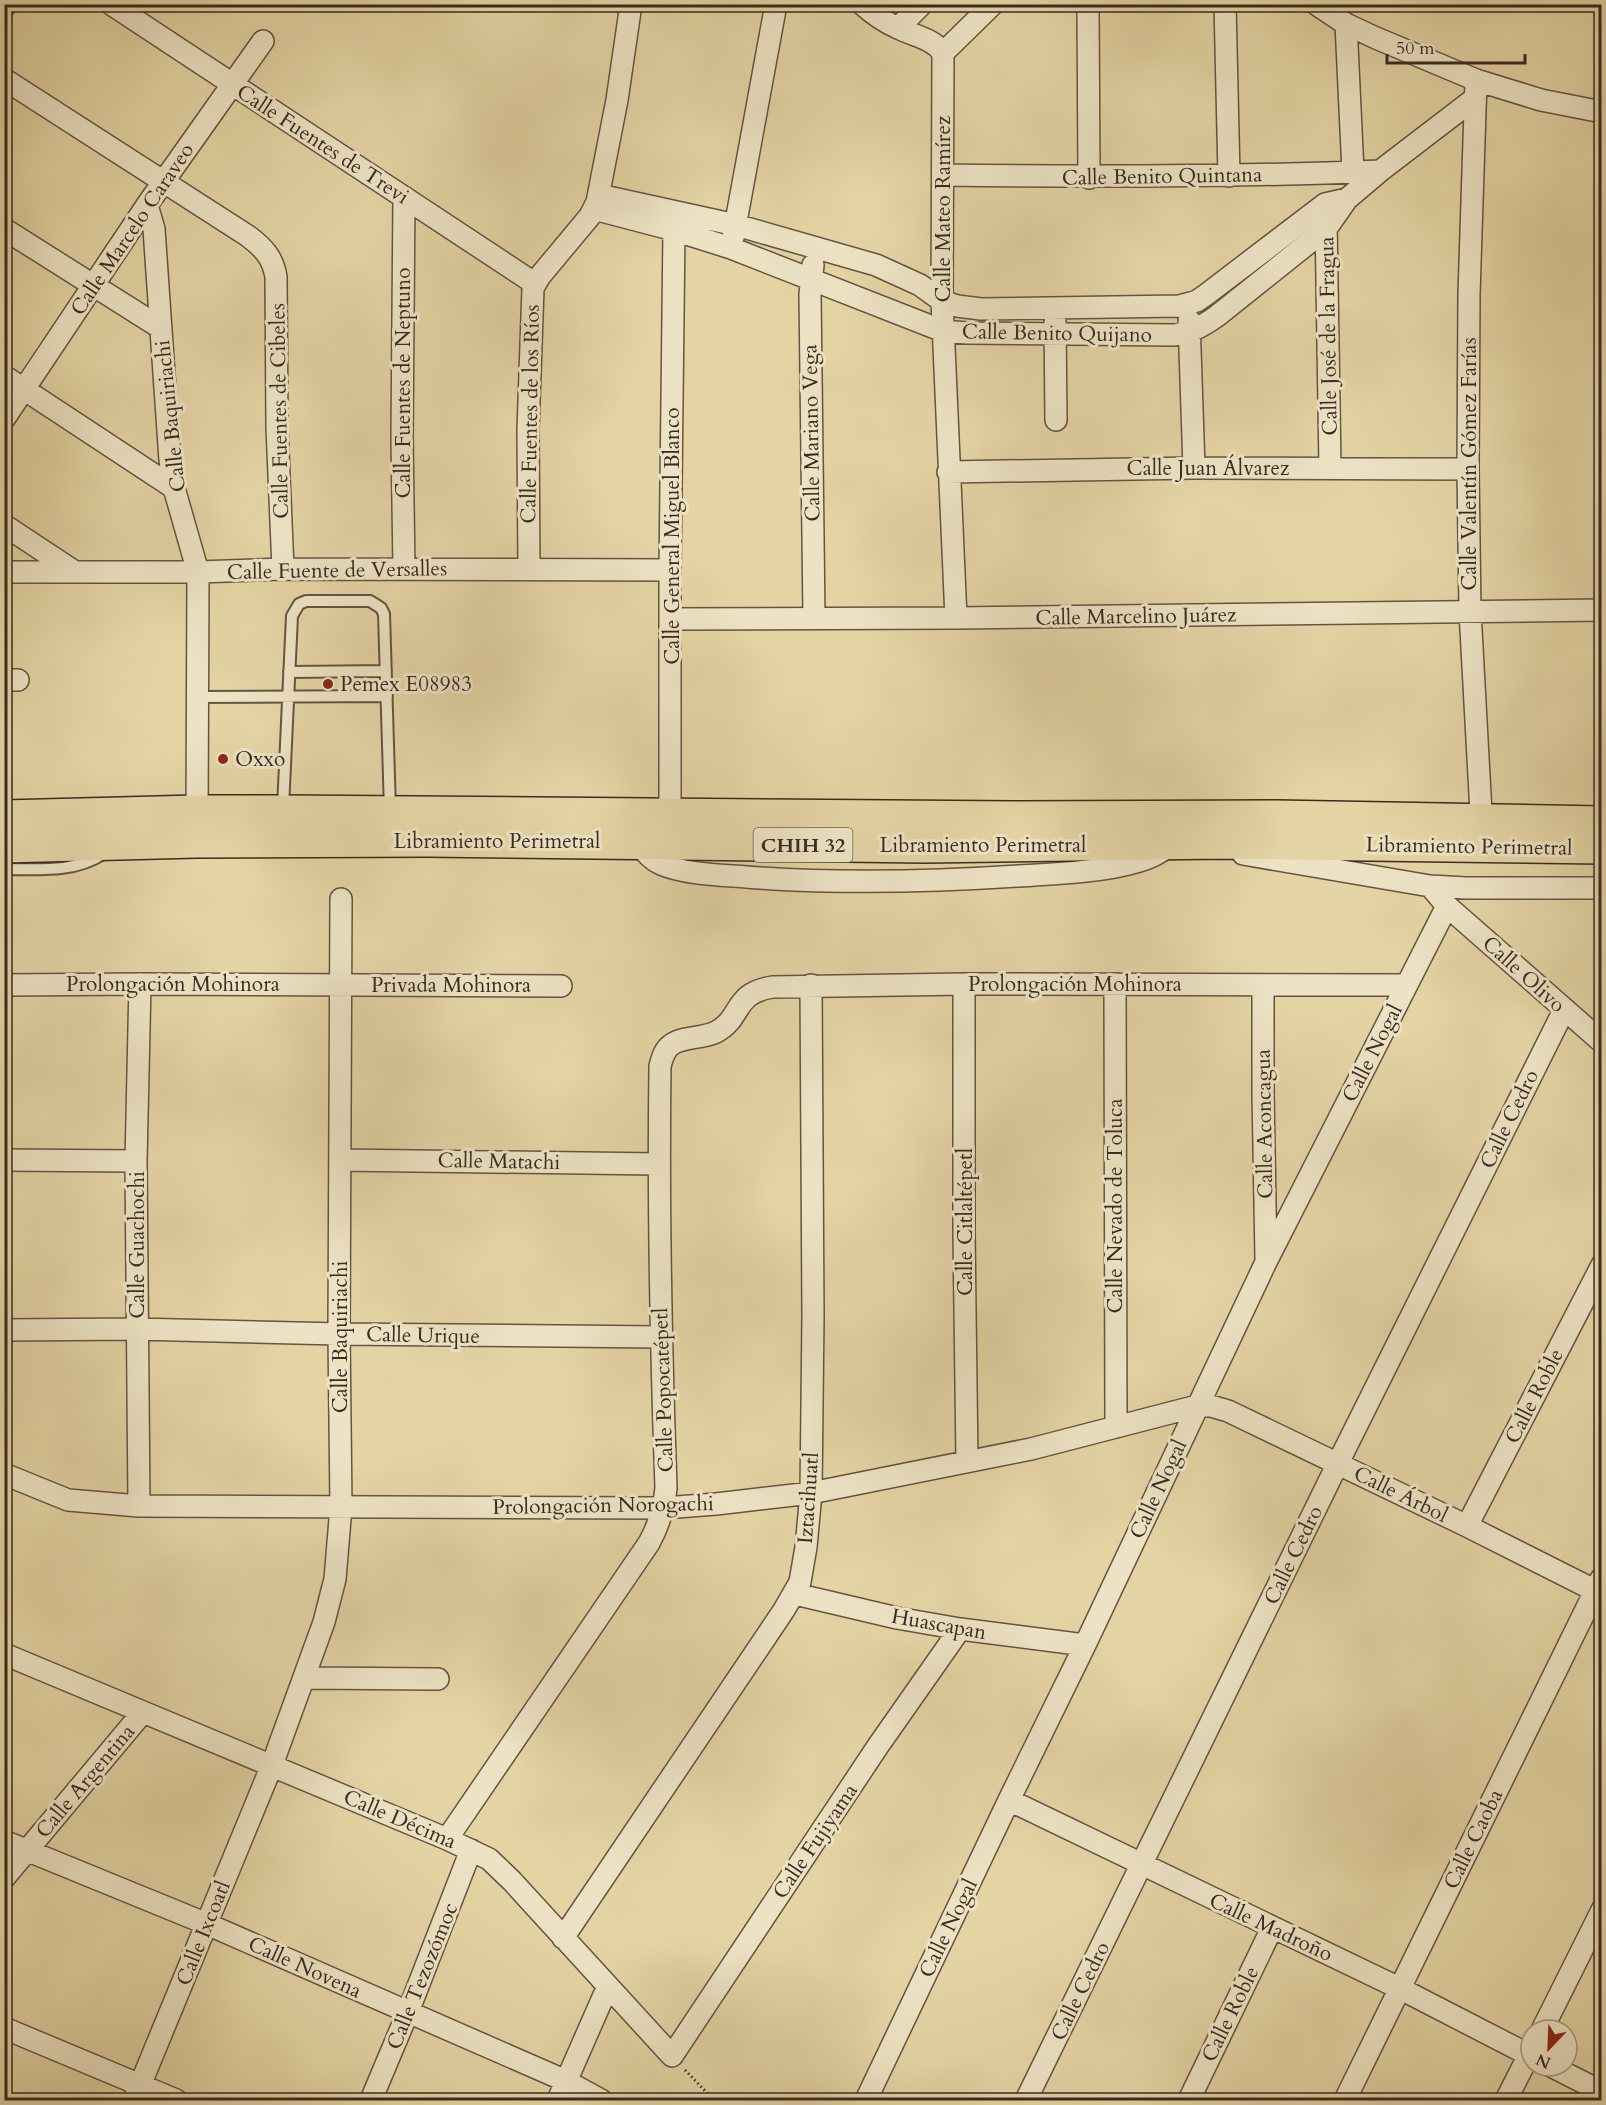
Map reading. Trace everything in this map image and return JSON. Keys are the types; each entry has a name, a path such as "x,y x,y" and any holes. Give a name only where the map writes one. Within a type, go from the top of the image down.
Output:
{"main road":[{"name":"Libramiento Perimetral","path":"6,849 122,843 283,812 390,813 925,846 1220,843 1482,834 1602,823"},
{"name":"Libramiento Perimetral","path":"6,849 196,827 638,843 670,829 1017,818 1298,817 1602,847"}],"street":[{"name":"Calle Fuentes de Trevi","path":"111,4 534,283"},
{"path":"596,202 617,100 631,4"},
{"path":"731,248 776,4"},
{"path":"862,4 873,14 898,28 933,43 943,53 993,4"},
{"path":"898,28 922,4"},
{"path":"1088,4 1089,178"},
{"path":"1225,4 1229,176"},
{"path":"1316,4 1346,24 1414,56 1475,90 1531,97 1602,112"},
{"path":"1346,24 1353,172"},
{"name":"Calle Marcelo Caraveo","path":"4,419 147,205 263,41"},
{"name":"Calle Mateo Ramírez","path":"943,53 942,301 956,618"},
{"path":"4,79 163,182"},
{"name":"Calle Benito Quijano","path":"596,202 731,248 943,331 1174,335 1190,333 1217,316 1326,229 1347,199 1475,90"},
{"name":"Calle Valentín Gómez Farías","path":"1475,90 1469,294 1468,470 1470,611 1482,834"},
{"name":"Calle Benito Quintana","path":"944,176 1089,178 1380,171"},
{"name":"Calle Fuentes de Cibeles","path":"163,182 248,236 260,245 274,264 277,427 283,568"},
{"name":"Calle Fuentes de Neptuno","path":"404,197 402,438 404,569"},
{"name":"Calle Benito Quijano","path":"596,202 736,225 876,265 920,285 942,301 957,306 981,309 1189,304 1207,294 1325,204 1347,199"},
{"name":"Calle Fuentes de los Ríos","path":"528,568 531,295 534,283 596,202"},
{"name":"Calle José de la Fragua","path":"1325,204 1330,468"},
{"name":"Calle Baquiriachi","path":"147,205 154,228 170,460 174,488 198,572 196,827"},
{"path":"4,229 161,328"},
{"name":"Calle General Miguel Blanco","path":"670,829 674,230"},
{"name":"Calle Mariano Vega","path":"814,618 810,294 815,247"},
{"path":"1189,304 1194,468"},
{"path":"1055,307 1056,420"},
{"path":"4,376 174,488"},
{"name":"Calle Juan Álvarez","path":"948,472 1194,468 1468,470"},
{"path":"4,525 75,572"},
{"name":"Calle Fuente de Versalles","path":"4,572 198,572 283,568 670,570"},
{"name":"Calle Marcelino Juárez","path":"671,619 1602,610"},
{"path":"638,843 650,857 660,864 671,867 723,875 840,880 957,880 1094,869 1135,862 1160,853 1170,843"},
{"path":"1220,843 1229,852 1430,886 1602,888"},
{"path":"1430,886 1447,906"},
{"name":"Calle Baquiriachi","path":"272,1765 330,1604 335,1579 341,1507 339,1334 341,898"},
{"name":"Calle Nogal","path":"866,2100 1266,1262 1447,906"},
{"name":"Calle Olivo","path":"1447,906 1602,1042"},
{"name":"Calle Guachochi","path":"139,1506 136,1161 140,984"},
{"name":"Prolongación Mohinora","path":"4,986 341,984"},
{"name":"Privada Mohinora","path":"341,984 561,986"},
{"name":"Calle Citlaltépetl","path":"964,984 967,1461"},
{"name":"Calle Nevado de Toluca","path":"1115,984 1116,1427"},
{"name":"Prolongación Mohinora","path":"747,995 761,988 811,985 1406,985"},
{"name":"Iztacihuatl","path":"563,1938 795,1594 800,1582 811,1492 813,1316 811,985"},
{"name":"Calle Aconcagua","path":"1263,986 1266,1262"},
{"name":"Calle Popocatépetl","path":"447,1839 649,1543 659,1524 664,1508 666,1488 658,1164 660,1066 663,1055 671,1045 718,1031 747,995"},
{"name":"Calle Cedro","path":"1026,2100 1338,1463 1564,1010"},
{"path":"4,1160 136,1161"},
{"name":"Calle Matachi","path":"340,1160 658,1164"},
{"name":"Calle Roble","path":"1467,1526 1602,1265"},
{"name":"Calle Urique","path":"4,1330 137,1329 339,1334 661,1337"},
{"name":"Prolongación Norogachi","path":"4,1474 68,1500 139,1506 664,1508 811,1492 1031,1449 1197,1406"},
{"name":"Calle Árbol","path":"1197,1406 1211,1406 1228,1411 1600,1588"},
{"name":"Calle Caoba","path":"1345,2100 1600,1588"},
{"name":"Huascapan","path":"795,1594 897,1618 960,1629 1085,1645"},
{"name":"Calle Fujiyama","path":"672,2056 865,1765 960,1629"},
{"name":"Calle Décima","path":"4,1654 447,1839 496,1865 672,2056"},
{"path":"304,1678 438,1679"},
{"name":"Calle Argentina","path":"4,1878 143,1712"},
{"name":"Calle Ixcoatl","path":"137,2093 272,1765"},
{"name":"Calle Madroño","path":"1009,1800 1519,2048"},
{"name":"Calle Novena","path":"4,1841 207,1924 408,2012 562,2091 602,2100"},
{"name":"Calle Tezozómoc","path":"371,2100 471,1850"},
{"path":"1548,2018 1602,1910"},
{"name":"Calle Roble","path":"1189,2100 1272,1928"},
{"path":"562,2091 608,1986"},
{"path":"4,2028 137,2093 176,2100"},
{"path":"1506,2100 1519,2075"},
{"path":"1575,2078 1602,2091"}],"lane":[{"path":"283,812 292,616 299,604 306,601 370,601 381,608 384,614 390,813"},
{"path":"289,672 386,672"},
{"path":"197,697 387,696"}],"path":[{"path":"672,2056 714,2100"}],"place":[{"name":"Pemex E08983","path":"328,684"},
{"name":"Oxxo","path":"223,759"}]}
